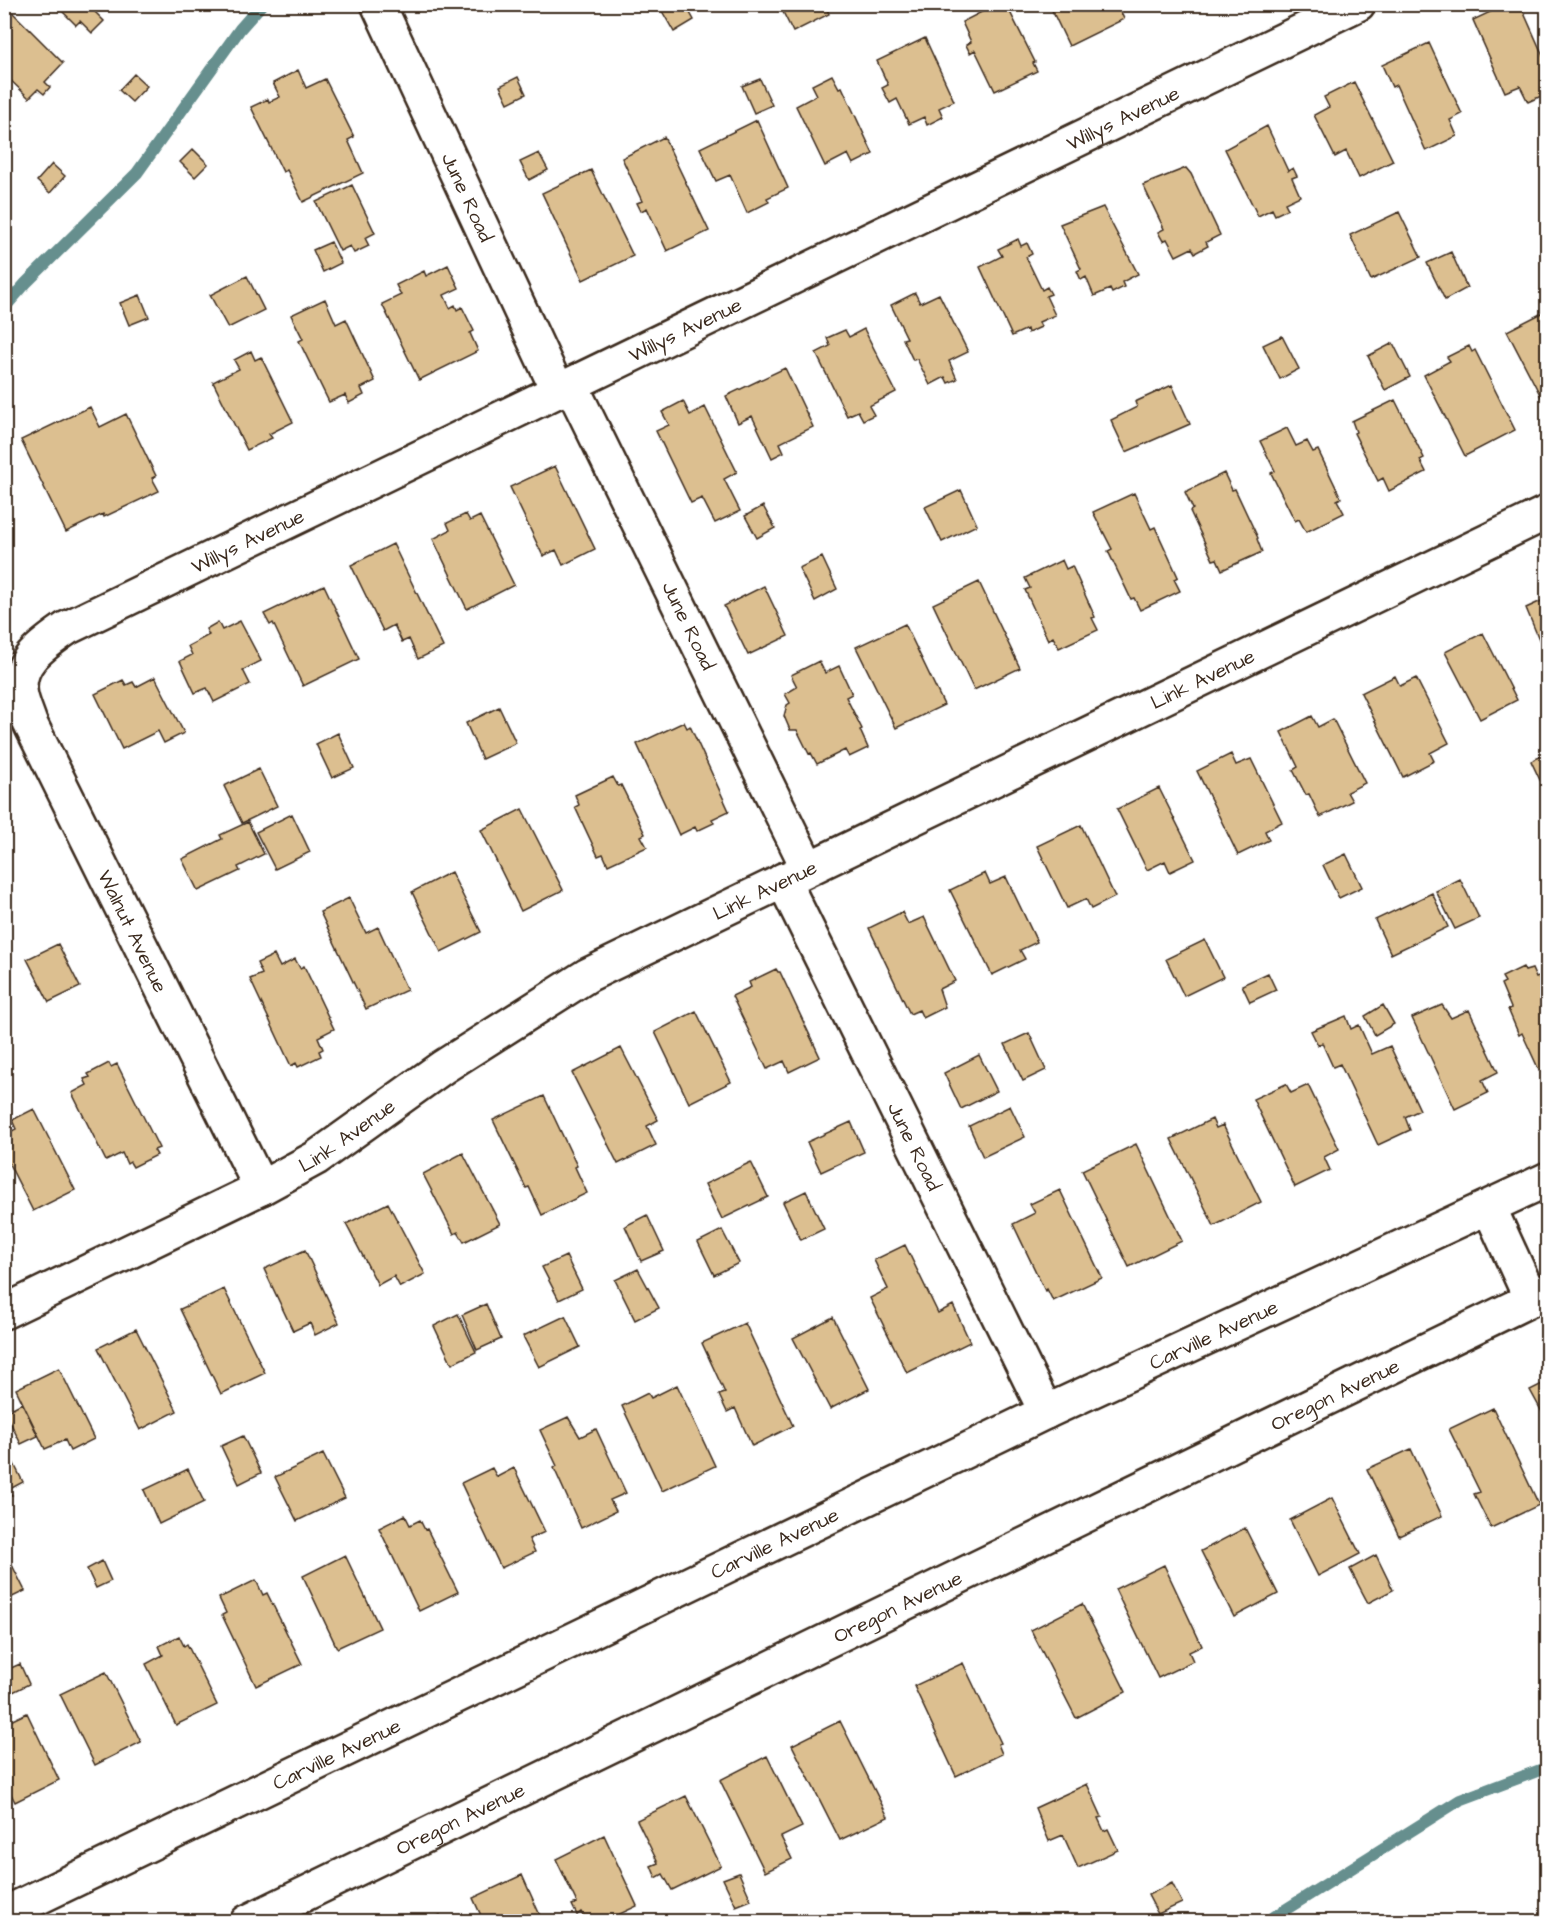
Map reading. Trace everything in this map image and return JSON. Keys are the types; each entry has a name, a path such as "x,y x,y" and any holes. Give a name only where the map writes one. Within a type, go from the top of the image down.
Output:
{"street":[{"name":"June Road","path":"378,4 795,874 1046,1412"},
{"name":"Willys Avenue","path":"22,669 38,649 67,628 1358,4"},
{"name":"Link Avenue","path":"4,1312 261,1188 316,1158 444,1067 588,975 1548,512"},
{"name":"Walnut Avenue","path":"22,669 20,694 30,723 261,1188"},
{"name":"Carville Avenue","path":"4,1914 1046,1412 1548,1179"},
{"path":"1489,1207 1539,1295"},
{"name":"Oregon Avenue","path":"247,1922 1539,1295"}],"building":[{"path":"55,4 98,4 93,10 104,21 92,33 80,21 76,25"},
{"path":"658,4 685,4 694,20 674,32"},
{"path":"779,4 825,4 829,14 793,32"},
{"path":"997,4 1006,4 1035,62 1033,63 1037,71 995,91 975,50 970,53 966,45 971,42 962,22"},
{"path":"1049,4 1117,4 1124,19 1069,46"},
{"path":"1507,4 1520,4 1548,67 1548,93 1528,102 1520,86 1505,92 1473,20"},
{"path":"11,11 63,63 45,82 50,87 44,94 38,89 29,98 4,74 4,18"},
{"path":"925,38 954,101 939,108 943,117 927,125 924,117 909,124 897,99 890,103 882,88 888,85 877,61"},
{"path":"1429,43 1462,114 1450,120 1457,136 1426,151 1396,85 1392,87 1382,65"},
{"path":"298,70 306,88 325,79 354,137 348,140 363,173 303,202 287,170 283,172 251,107 268,99 269,102 280,97 273,83"},
{"path":"134,74 147,86 132,102 119,90"},
{"path":"832,75 839,88 842,87 873,154 853,164 848,154 825,166 796,106 817,95 812,85"},
{"path":"518,77 526,94 508,103 500,86"},
{"path":"760,79 772,105 754,113 742,86"},
{"path":"1354,82 1393,161 1359,178 1346,151 1335,157 1314,115 1329,107 1324,97"},
{"path":"757,120 788,188 767,198 769,202 747,213 730,175 716,181 700,148"},
{"path":"1267,126 1288,171 1293,168 1297,176 1292,178 1300,196 1285,203 1288,209 1275,215 1272,209 1258,216 1225,149"},
{"path":"664,137 709,231 667,251 647,208 641,211 637,203 642,201 622,158"},
{"path":"193,149 208,164 195,177 180,162"},
{"path":"539,153 548,170 529,180 520,162"},
{"path":"52,164 65,176 50,193 37,181"},
{"path":"1186,168 1220,235 1206,242 1208,246 1195,253 1192,248 1176,256 1167,239 1163,241 1158,232 1164,229 1143,185"},
{"path":"591,170 633,256 583,280 542,193"},
{"path":"352,185 375,233 365,238 369,246 354,253 350,246 340,251 316,202"},
{"path":"1103,207 1138,274 1122,282 1124,287 1112,293 1110,289 1094,296 1086,277 1081,280 1077,271 1081,269 1060,224"},
{"path":"1399,212 1421,257 1371,280 1350,235"},
{"path":"1018,239 1021,246 1027,243 1032,254 1026,257 1042,290 1047,287 1051,294 1046,296 1055,315 1039,322 1041,327 1028,333 1027,329 1012,336 980,267 1002,256 998,249"},
{"path":"331,242 341,263 323,272 313,250"},
{"path":"1451,252 1467,288 1445,300 1427,263"},
{"path":"448,265 459,288 444,295 450,308 455,305 457,310 462,307 474,331 470,333 478,351 419,380 382,304 401,295 396,285 424,271 426,276"},
{"path":"247,276 264,310 228,328 210,295"},
{"path":"915,293 920,303 939,294 968,352 949,361 957,379 948,383 945,377 930,385 917,359 913,360 903,339 907,338 891,305"},
{"path":"140,295 149,317 129,325 120,303"},
{"path":"325,299 336,324 346,319 375,381 361,388 364,395 349,403 345,395 329,402 299,341 303,339 291,315"},
{"path":"1548,310 1548,410 1507,331"},
{"path":"864,329 896,392 869,406 874,415 863,420 858,411 847,416 816,353 830,346 827,338 845,330 849,337"},
{"path":"1282,336 1299,369 1280,379 1263,345"},
{"path":"1393,343 1410,377 1385,390 1368,356"},
{"path":"1469,346 1472,352 1475,350 1515,430 1465,456 1424,375 1450,361 1447,357"},
{"path":"251,351 255,360 261,357 293,422 269,434 272,438 247,450 213,382 239,369 234,360"},
{"path":"785,368 813,427 780,443 784,452 772,458 752,416 738,423 726,396"},
{"path":"1172,385 1190,424 1126,452 1111,420 1137,407 1135,402"},
{"path":"1395,400 1424,458 1420,460 1426,472 1389,491 1383,478 1378,481 1354,433 1356,432 1352,421"},
{"path":"683,401 690,415 705,407 737,472 724,479 740,511 715,523 702,498 691,503 656,431 669,425 662,412"},
{"path":"90,407 100,427 126,414 156,476 152,478 159,491 66,532 21,440"},
{"path":"1287,428 1296,446 1307,441 1313,452 1318,450 1341,498 1337,500 1344,513 1306,532 1299,519 1295,521 1271,473 1275,471 1260,441"},
{"path":"555,466 595,549 563,565 556,550 543,556 510,487"},
{"path":"1224,473 1232,490 1235,489 1258,538 1262,552 1222,570 1217,559 1213,560 1190,511 1193,509 1185,492"},
{"path":"961,490 977,525 942,542 925,507"},
{"path":"1134,493 1151,529 1155,527 1178,577 1174,579 1180,591 1140,610 1134,598 1131,599 1108,551 1112,549 1093,512"},
{"path":"763,506 775,528 757,538 745,516"},
{"path":"466,514 470,521 480,516 514,585 467,609 433,539 450,530 447,523"},
{"path":"393,544 443,647 418,659 409,639 402,642 394,625 383,631 351,565"},
{"path":"822,557 837,589 815,601 799,568"},
{"path":"1062,560 1066,569 1072,566 1095,617 1092,618 1098,630 1059,648 1053,637 1048,640 1025,590 1030,588 1025,578"},
{"path":"979,582 1020,668 974,690 933,604"},
{"path":"324,585 359,659 303,686 273,623 270,625 264,614"},
{"path":"764,586 788,636 748,655 724,606"},
{"path":"1548,598 1548,661 1526,608"},
{"path":"240,621 261,661 243,670 250,684 214,702 207,688 195,693 180,661 192,655 188,646 209,635 206,629 218,622 222,630"},
{"path":"905,624 944,705 896,728 856,647"},
{"path":"1483,633 1517,700 1480,719 1445,652"},
{"path":"819,661 825,673 839,666 852,694 846,697 862,729 860,730 868,748 849,757 845,750 817,764 811,753 809,754 797,730 790,730 784,716 787,705 790,703 785,694 797,687 791,675"},
{"path":"1395,676 1400,686 1416,678 1449,743 1430,753 1434,761 1403,777 1361,693"},
{"path":"155,677 184,733 164,743 158,731 122,749 95,694 123,680 126,685 133,682 136,687"},
{"path":"499,707 516,743 482,759 466,723"},
{"path":"1312,716 1318,727 1333,719 1365,783 1347,792 1352,801 1320,817 1309,794 1306,795 1293,770 1298,767 1281,732"},
{"path":"684,722 687,728 690,726 729,811 712,819 714,823 697,831 695,827 679,835 637,744"},
{"path":"338,733 354,768 332,778 316,744"},
{"path":"1548,753 1548,797 1531,761"},
{"path":"1231,754 1236,765 1251,759 1282,822 1265,831 1269,840 1238,855 1197,771"},
{"path":"259,769 277,806 242,823 224,786"},
{"path":"613,777 618,786 621,785 645,834 641,836 647,847 608,865 603,854 598,856 575,807 579,805 575,795"},
{"path":"1159,788 1195,860 1170,872 1165,861 1147,870 1117,809"},
{"path":"522,809 563,890 521,911 481,830"},
{"path":"292,814 310,852 275,869 256,832"},
{"path":"248,822 264,854 238,867 240,871 198,891 182,859 222,839 220,835"},
{"path":"1081,825 1115,897 1091,909 1086,899 1067,908 1037,846"},
{"path":"1346,854 1362,887 1339,898 1323,865"},
{"path":"451,872 481,932 441,952 412,892"},
{"path":"985,873 990,884 1006,877 1037,942 1020,950 1025,959 992,975 950,890"},
{"path":"1460,879 1479,918 1455,929 1436,891"},
{"path":"1432,893 1448,927 1391,954 1375,920"},
{"path":"349,898 366,933 378,927 407,990 366,1009 320,912"},
{"path":"902,912 908,924 924,917 955,981 939,989 945,1007 923,1018 919,1010 910,1014 869,928"},
{"path":"1205,940 1223,977 1184,996 1166,959"},
{"path":"58,944 80,987 49,1002 27,959"},
{"path":"274,955 280,967 295,959 300,968 304,966 334,1029 318,1037 323,1049 319,1051 321,1056 298,1067 296,1063 291,1066 250,979 262,974 257,963"},
{"path":"1523,967 1525,971 1532,969 1536,978 1548,973 1548,1066 1539,1070 1522,1033 1519,1035 1501,984 1505,982 1502,977"},
{"path":"776,969 780,972 820,1057 789,1072 784,1061 767,1069 732,996 751,987 749,982"},
{"path":"1268,973 1276,990 1250,1002 1242,985"},
{"path":"1383,1005 1394,1024 1375,1035 1365,1016"},
{"path":"1442,1005 1451,1018 1469,1010 1498,1072 1482,1080 1488,1093 1455,1109 1412,1018"},
{"path":"696,1011 731,1082 689,1103 655,1032"},
{"path":"1346,1016 1351,1029 1359,1025 1372,1054 1390,1046 1420,1110 1405,1117 1410,1130 1378,1145 1340,1064 1333,1067 1322,1043 1318,1045 1311,1031"},
{"path":"1029,1033 1046,1070 1023,1081 1005,1044"},
{"path":"621,1048 658,1120 647,1126 656,1145 618,1164 572,1073"},
{"path":"979,1055 997,1091 961,1109 944,1073"},
{"path":"109,1063 111,1067 117,1064 159,1148 154,1150 157,1155 133,1167 130,1162 127,1164 122,1153 106,1161 72,1093 87,1085 84,1079 90,1077 88,1074"},
{"path":"1286,1084 1291,1093 1308,1085 1339,1149 1324,1157 1330,1170 1295,1187 1253,1099"},
{"path":"544,1096 577,1166 575,1167 587,1193 542,1215 529,1187 526,1188 493,1120"},
{"path":"1010,1106 1025,1137 983,1157 969,1126"},
{"path":"34,1109 75,1190 33,1211 4,1154 4,1135 16,1129 12,1120"},
{"path":"1212,1119 1216,1128 1223,1125 1261,1202 1214,1226 1171,1139"},
{"path":"851,1122 864,1152 821,1172 807,1142"},
{"path":"1136,1144 1182,1241 1129,1267 1082,1170"},
{"path":"463,1153 500,1224 464,1242 458,1232 454,1234 423,1174"},
{"path":"751,1162 768,1197 722,1219 705,1184"},
{"path":"1060,1190 1102,1278 1053,1301 1047,1289 1045,1291 1013,1224 1035,1213 1030,1204"},
{"path":"806,1191 824,1229 801,1240 783,1202"},
{"path":"388,1203 425,1274 400,1287 394,1276 378,1285 346,1224"},
{"path":"647,1215 664,1251 641,1261 625,1226"},
{"path":"722,1230 739,1263 714,1275 698,1242"},
{"path":"905,1245 938,1313 953,1305 970,1342 907,1373 870,1298 888,1289 874,1260"},
{"path":"305,1250 339,1323 315,1335 310,1323 293,1331 264,1269"},
{"path":"566,1256 582,1289 559,1300 542,1267"},
{"path":"638,1269 659,1308 635,1320 615,1280"},
{"path":"224,1289 265,1373 221,1394 180,1309"},
{"path":"486,1304 501,1339 477,1350 462,1315"},
{"path":"458,1314 476,1352 452,1364 434,1326"},
{"path":"565,1316 580,1347 539,1367 523,1336"},
{"path":"833,1317 869,1389 830,1409 793,1338"},
{"path":"745,1323 793,1426 752,1446 735,1408 727,1412 719,1395 725,1393 702,1343"},
{"path":"136,1329 177,1411 140,1430 98,1348"},
{"path":"59,1368 94,1439 70,1451 65,1440 45,1449 16,1389"},
{"path":"1548,1381 1548,1423 1530,1390"},
{"path":"677,1385 715,1466 662,1491 622,1406 648,1393 651,1398"},
{"path":"22,1403 38,1436 21,1444 5,1412"},
{"path":"1493,1408 1539,1505 1491,1528 1474,1494 1480,1492 1449,1429"},
{"path":"568,1417 580,1437 596,1429 626,1493 610,1500 616,1511 581,1528 540,1430"},
{"path":"243,1436 261,1473 239,1484 221,1446"},
{"path":"4,1444 23,1482 8,1490 12,1495 4,1499"},
{"path":"1411,1449 1442,1516 1399,1536 1367,1469"},
{"path":"323,1454 345,1498 297,1521 275,1477"},
{"path":"492,1468 497,1477 514,1468 545,1532 529,1539 535,1552 501,1568 461,1483"},
{"path":"188,1469 204,1502 159,1524 144,1490"},
{"path":"1332,1498 1360,1554 1318,1576 1290,1520"},
{"path":"405,1515 410,1525 420,1520 425,1530 427,1529 458,1592 419,1611 379,1528"},
{"path":"1245,1528 1278,1594 1234,1617 1201,1551"},
{"path":"4,1549 25,1591 4,1601"},
{"path":"345,1555 380,1628 337,1648 303,1576"},
{"path":"1376,1555 1393,1590 1368,1603 1350,1569"},
{"path":"102,1561 111,1581 96,1588 87,1569"},
{"path":"1164,1565 1202,1646 1189,1652 1193,1661 1158,1678 1115,1589"},
{"path":"256,1580 263,1595 267,1593 302,1664 256,1686 222,1615 226,1613 219,1598"},
{"path":"1082,1604 1126,1692 1076,1718 1031,1630"},
{"path":"179,1636 184,1646 187,1644 217,1705 176,1725 146,1664 163,1655 159,1646"},
{"path":"963,1663 1001,1743 998,1744 1002,1754 956,1776 914,1686"},
{"path":"20,1664 29,1684 7,1695 4,1690 4,1671"},
{"path":"106,1672 141,1742 95,1765 60,1694"},
{"path":"27,1713 59,1780 15,1802 4,1780 4,1724"},
{"path":"840,1721 888,1817 840,1840 792,1745"},
{"path":"767,1756 802,1827 781,1837 792,1859 765,1872 720,1780"},
{"path":"1087,1784 1102,1817 1098,1818 1104,1831 1108,1829 1118,1850 1078,1868 1063,1835 1049,1841 1035,1808"},
{"path":"686,1796 721,1866 672,1890 663,1874 656,1878 651,1866 658,1863 637,1820"},
{"path":"604,1835 637,1906 603,1922 586,1922 581,1912 577,1915 572,1905 577,1903 556,1859"},
{"path":"739,1873 751,1900 736,1906 723,1879"},
{"path":"522,1875 543,1922 484,1922 473,1898"},
{"path":"1172,1883 1182,1903 1158,1914 1148,1895"},
{"path":"440,1915 443,1922 426,1922"}],"waterway":[{"path":"4,308 26,283 137,173 240,29 262,4"},
{"path":"1266,1922 1460,1800 1548,1767"}]}
